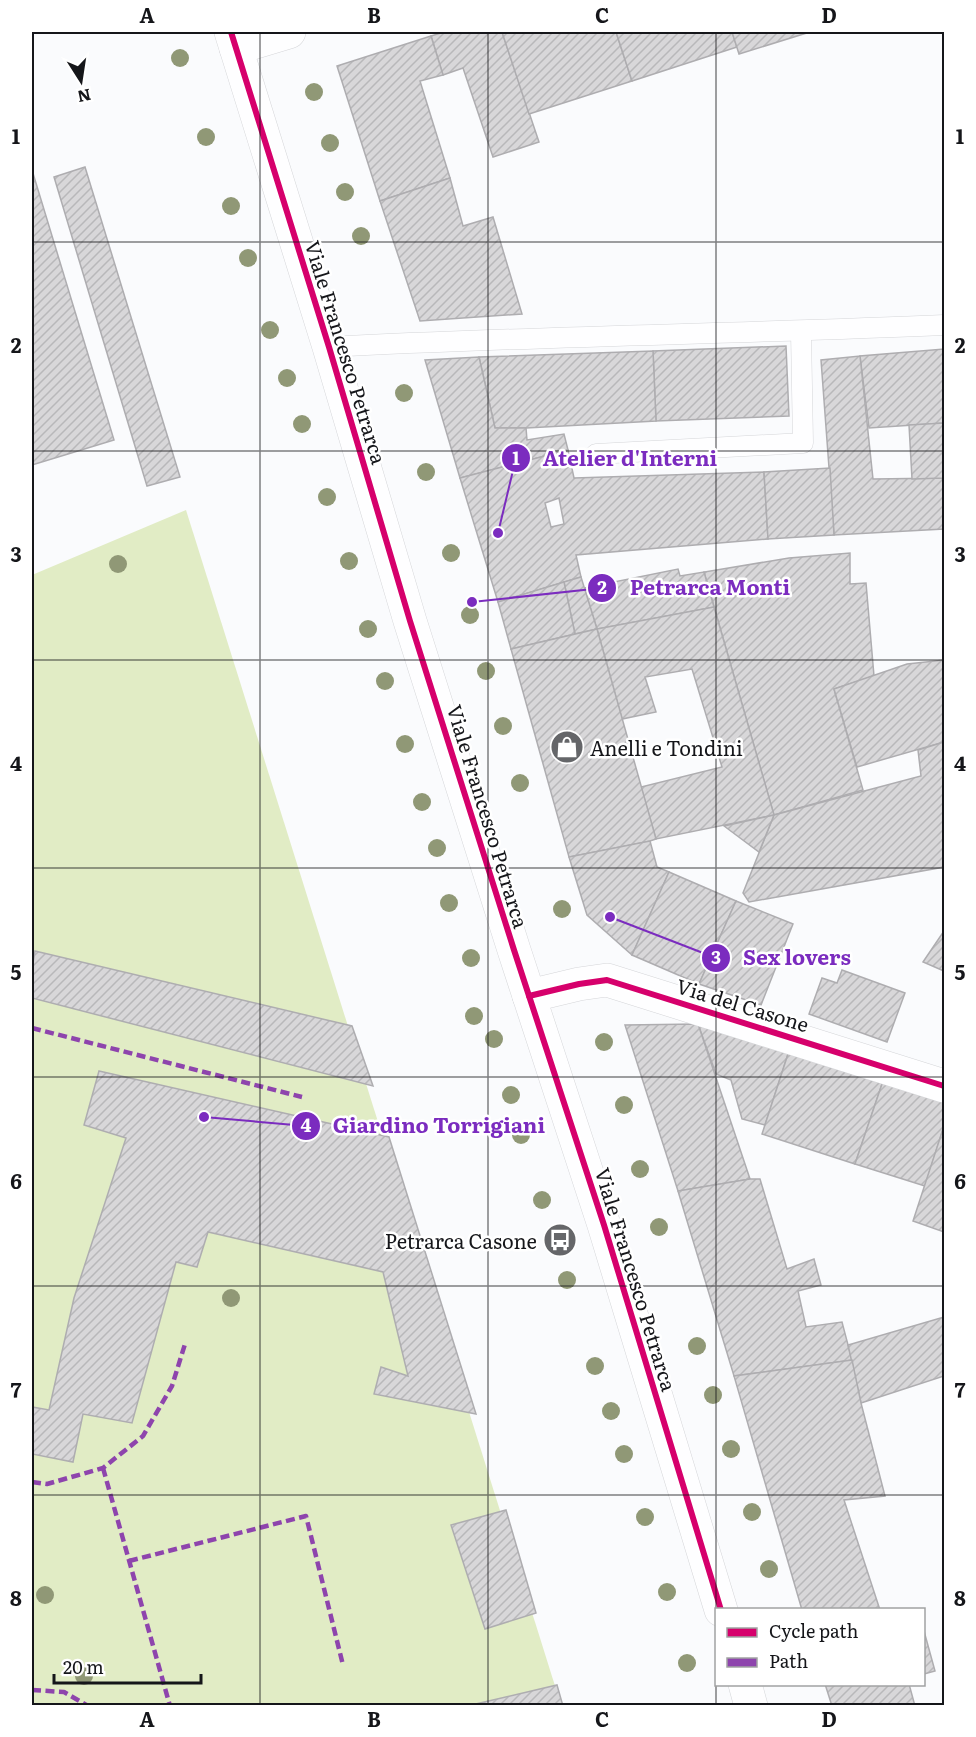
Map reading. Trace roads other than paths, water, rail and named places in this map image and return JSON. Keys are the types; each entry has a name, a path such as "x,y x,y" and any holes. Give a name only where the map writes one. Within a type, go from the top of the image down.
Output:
{"main road":[{"path":"233,40 289,32"},
{"name":"Viale Francesco Petrarca","path":"233,40 329,347 410,621 604,1225 721,1608"},
{"name":"Via del Casone","path":"529,996 607,980 945,1086"},
{"path":"745,1686 751,1706"}],"lane":[{"name":"Viale Francesco Petrarca","path":"329,347 945,326"},
{"path":"596,454 803,443 801,332"}],"place":[{"name":"Atelier d'Interni","path":"498,533"},
{"name":"Petrarca Monti","path":"472,602"},
{"name":"Anelli e Tondini","path":"567,747"},
{"name":"Sex lovers","path":"610,917"},
{"name":"Giardino Torrigiani","path":"204,1117"},
{"name":"Petrarca Casone","path":"560,1240"}]}
